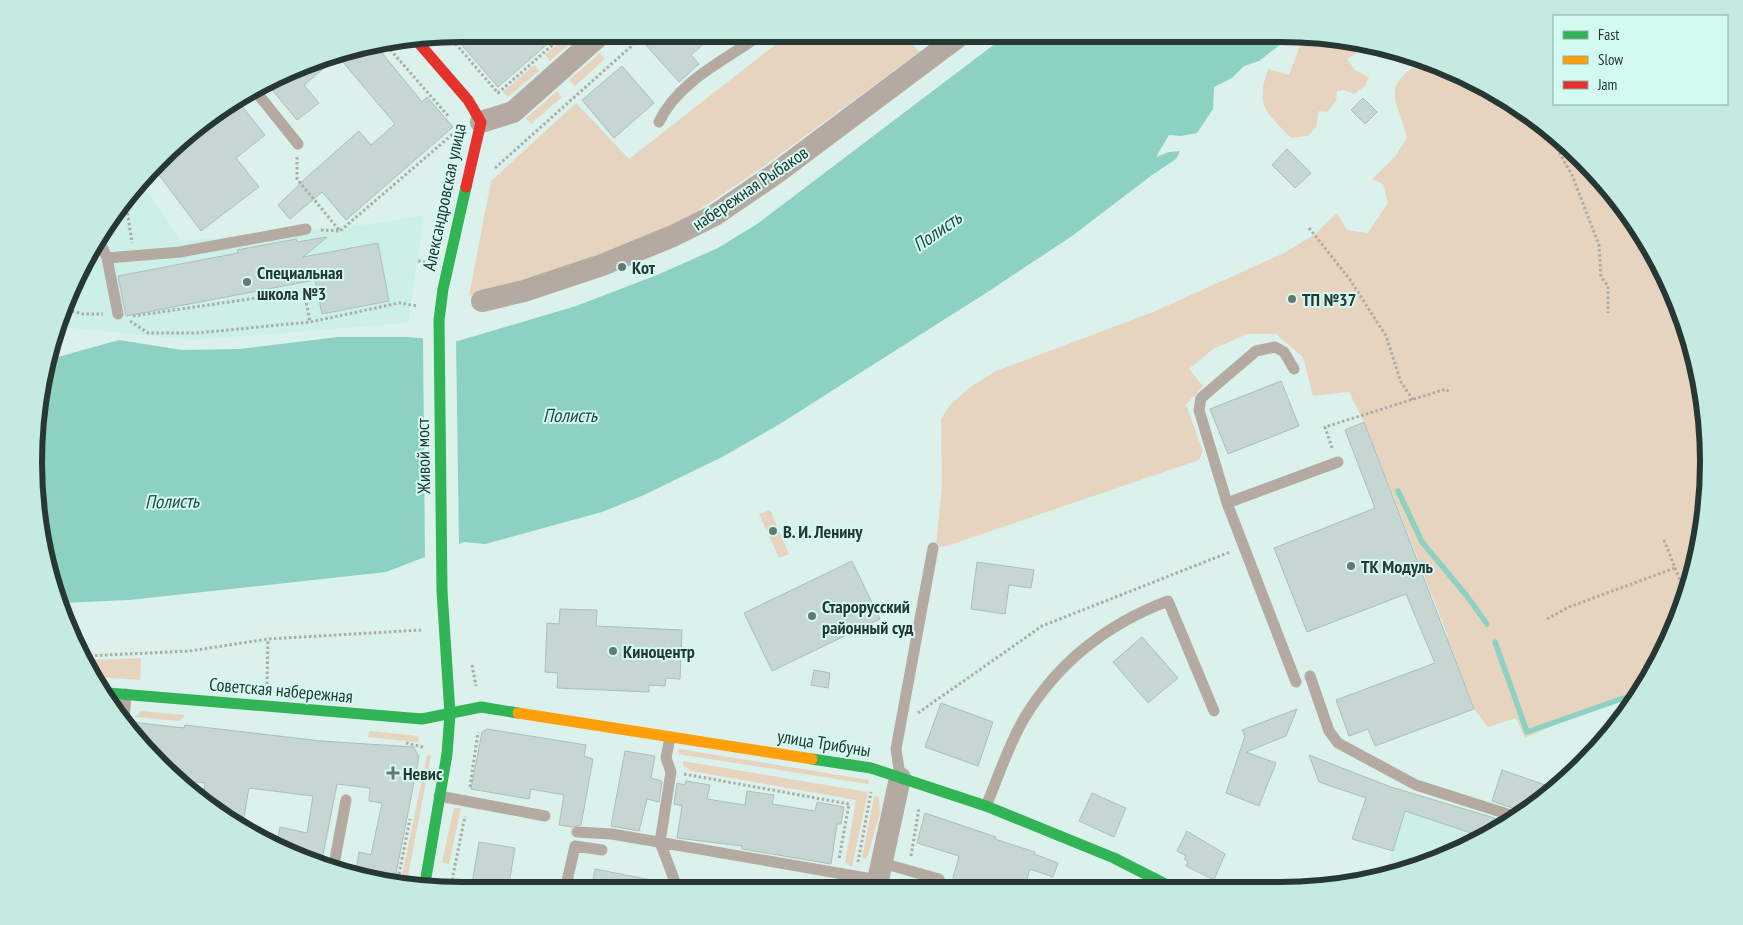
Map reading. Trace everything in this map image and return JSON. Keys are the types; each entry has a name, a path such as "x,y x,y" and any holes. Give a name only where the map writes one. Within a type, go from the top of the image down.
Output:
{"street":[{"path":"480,122 513,112 592,42"},
{"name":"набережная Рыбаков","path":"482,302 524,291 602,266 673,236 715,215 775,174 951,42"},
{"name":"Александровская улица","path":"420,45 468,100 480,122 443,289 439,320"},
{"name":"Живой мост","path":"425,881 447,754 450,714 442,591 439,320"},
{"name":"Советская набережная","path":"111,693 422,719 450,714"},
{"name":"улица Трибуны","path":"450,714 481,707 871,768 986,806 1114,858 1160,882"},
{"path":"879,877 900,778"}],"lane":[{"path":"659,122 665,109 702,73 750,42"},
{"path":"259,95 298,144"},
{"path":"107,258 180,252 306,229"},
{"path":"102,247 107,258 118,314"},
{"path":"1294,369 1284,352 1274,347 1256,351 1201,398 1199,410 1227,503 1296,682"},
{"path":"1227,503 1338,462"},
{"path":"900,778 896,749 933,548"},
{"path":"986,806 1024,718 1053,679 1069,661 1099,636 1134,614 1168,601 1214,711"},
{"path":"1310,676 1329,731 1338,743 1416,785 1509,815"},
{"path":"125,712 126,694"},
{"path":"670,737 666,758 672,772 660,842 675,882"},
{"path":"440,796 545,816"},
{"path":"334,862 346,800"},
{"path":"577,832 612,834 855,876 879,877 908,870 939,879"},
{"path":"567,882 575,846 602,850"}],"path":[{"path":"454,42 498,93 556,42"},
{"path":"494,170 636,42"},
{"path":"390,49 452,121"},
{"path":"452,143 455,125"},
{"path":"298,144 297,180 340,231 454,133"},
{"path":"1555,146 1572,175 1596,236 1601,277 1608,286 1608,313"},
{"path":"127,210 134,256"},
{"path":"1309,228 1351,281 1386,336 1401,382 1414,400"},
{"path":"418,261 428,263"},
{"path":"71,311 83,314 118,314 126,317 304,291 310,322"},
{"path":"118,314 148,333 198,333 310,322 399,303 419,306"},
{"path":"1338,462 1325,428 1446,390 1449,392"},
{"path":"1664,540 1682,585"},
{"path":"900,727 1042,626 1244,547"},
{"path":"1547,619 1569,607 1676,568"},
{"path":"90,656 190,651 268,639 418,631"},
{"path":"267,687 268,639"},
{"path":"402,743 420,745 424,748"},
{"path":"672,772 849,804 838,864 833,872"},
{"path":"855,876 872,789"},
{"path":"908,870 920,805"},
{"path":"398,877 411,816"}],"shaded area":[{"path":"560,42 571,42 550,61 545,55"},
{"path":"779,42 912,42 919,52 763,167 675,226 554,271 469,296 491,181 576,103 629,159"},
{"path":"1301,43 1360,51 1347,59 1355,70 1369,77 1365,86 1354,94 1344,90 1337,91 1336,101 1327,112 1319,111 1316,127 1308,136 1291,138 1269,115 1263,101 1264,82 1268,69 1289,75"},
{"path":"600,53 605,59 575,86 569,80"},
{"path":"534,65 539,71 508,97 503,92"},
{"path":"1416,65 1441,74 1514,113 1557,147 1614,207 1644,253 1669,302 1686,354 1697,408 1700,435 1700,490 1697,517 1686,571 1678,598 1657,648 1633,691 1525,738 1516,718 1488,727 1474,709 1449,642 1427,645 1448,636 1364,422 1349,392 1313,396 1303,357 1276,334 1247,334 1213,349 1189,369 1203,386 1186,405 1203,451 1199,460 947,546 936,547 942,485 941,419 950,405 969,388 996,371 1153,312 1284,253 1314,235 1337,213 1347,230 1368,233 1388,203 1383,184 1372,179 1395,157 1407,138 1395,94 1396,87 1409,70"},
{"path":"557,91 562,97 531,124 526,118"},
{"name":"Специальная школа №3","path":"145,188 181,241 371,224 424,215 408,323 194,340 65,328 74,302 99,252 113,229"},
{"path":"770,510 789,554 779,558 759,514"},
{"path":"141,658 140,680 102,677 92,660"},
{"path":"141,711 185,716 179,721 135,717"},
{"path":"369,731 419,736 418,742 368,737"},
{"path":"679,749 869,780 868,784 678,754"},
{"path":"427,755 431,756 407,879 401,878"},
{"path":"683,761 868,792 852,867 845,862 856,800 691,771 683,765"},
{"path":"1411,792 1499,821 1441,851 1386,869"},
{"path":"874,796 879,797 880,813 867,859 862,858"},
{"path":"454,808 461,808 449,864 442,862"}],"water":[{"name":"Полисть","path":"997,42 1284,42 1259,61 1244,66 1232,78 1214,87 1213,109 1197,133 1181,136 1169,135 1156,157 1169,152 1180,151 1176,159 1072,236 778,425 722,457 644,495 602,512 485,544 464,542 386,572 129,600 67,603 51,544 43,490 43,435 46,408 56,357 119,340 182,350 239,349 338,337 407,337 458,341 576,306 657,275 718,248 757,224"}],"pier":[{"path":"423,336 456,338 459,547 425,560"}],"building":[{"path":"459,42 550,42 498,87"},
{"path":"647,42 706,42 691,55 699,64 679,82 645,44"},
{"path":"381,51 422,102 427,97 453,127 346,220 322,192 290,219 278,205 359,131 371,145 395,124 342,61"},
{"path":"328,65 304,85 319,103 297,120 271,89 302,74"},
{"path":"622,66 654,103 614,138 582,100"},
{"path":"1363,98 1377,112 1365,124 1351,110"},
{"path":"241,105 265,135 236,158 259,187 201,231 158,174 186,147 207,129 212,125 213,127"},
{"path":"1287,149 1311,173 1295,188 1272,165"},
{"path":"327,237 303,257 378,243 389,301 322,314 315,280 126,316 118,276 238,253 237,250 296,239 297,242"},
{"path":"1281,381 1299,426 1228,454 1210,409"},
{"path":"1364,422 1474,709 1375,746 1368,729 1349,736 1336,700 1435,663 1406,594 1307,632 1274,548 1375,508 1345,430"},
{"name":"Старорусский районный суд","path":"852,561 880,619 772,671 744,613"},
{"path":"977,562 1034,570 1031,588 1009,585 1005,614 971,609"},
{"name":"Киноцентр","path":"560,609 597,610 596,626 682,630 680,679 666,678 665,686 649,685 649,692 557,688 558,673 545,672 547,623 559,624"},
{"path":"1142,637 1178,678 1148,703 1113,662"},
{"path":"814,670 830,673 828,688 811,685"},
{"path":"941,703 993,722 978,766 925,747"},
{"path":"1297,709 1286,736 1246,752 1276,763 1259,806 1226,793 1245,736 1242,730"},
{"path":"133,722 184,728 185,725 321,741 414,747 419,757 395,877 356,869 359,852 371,855 382,803 369,801 370,788 337,784 322,858 278,839 280,827 307,833 313,796 249,788 243,821 204,793 205,783 190,781 166,759"},
{"path":"487,729 586,745 584,756 593,759 581,825 572,827 559,825 564,795 531,789 529,799 471,789 482,732"},
{"path":"625,751 655,756 651,778 662,781 659,802 647,799 639,831 611,826"},
{"path":"1309,755 1391,787 1501,820 1475,834 1405,811 1393,851 1352,839 1366,798 1319,782"},
{"path":"1502,770 1548,786 1517,810 1492,801"},
{"path":"686,781 710,785 707,799 745,805 747,791 774,795 772,804 815,811 817,802 844,807 841,824 837,824 831,864 742,849 742,846 677,838 682,806 674,804 677,783 685,785"},
{"path":"1092,793 1126,808 1114,837 1079,821"},
{"path":"925,813 996,837 995,839 1035,852 1034,854 1058,863 1053,877 1030,869 1026,882 952,882 959,856 917,843"},
{"path":"1187,831 1225,854 1214,880 1186,866 1188,861 1184,859 1186,856 1177,851"},
{"path":"479,842 515,848 509,882 472,882"},
{"path":"595,869 662,882 593,882"}],"waterway":[{"path":"1398,491 1422,542 1466,595 1487,624"},
{"path":"1495,642 1527,732 1630,696"}],"traffic: fast":[{"path":"425,881 447,754 450,714 442,591 439,320 443,289 466,187"},
{"path":"111,693 422,719 481,707 518,713"},
{"path":"812,759 871,768 986,806 1114,858 1161,882"}],"traffic: slow":[{"path":"518,713 812,759"}],"traffic: jam":[{"path":"420,45 468,100 481,122 466,187"}],"place":[{"name":"Кот","path":"622,267"},
{"name":"Специальная школа №3","path":"247,282"},
{"name":"ТП №37","path":"1292,299"},
{"name":"В. И. Ленину","path":"773,531"},
{"name":"ТК Модуль","path":"1351,566"},
{"name":"Старорусский районный суд","path":"812,616"},
{"name":"Киноцентр","path":"613,651"},
{"name":"Невис","path":"393,773"}]}
